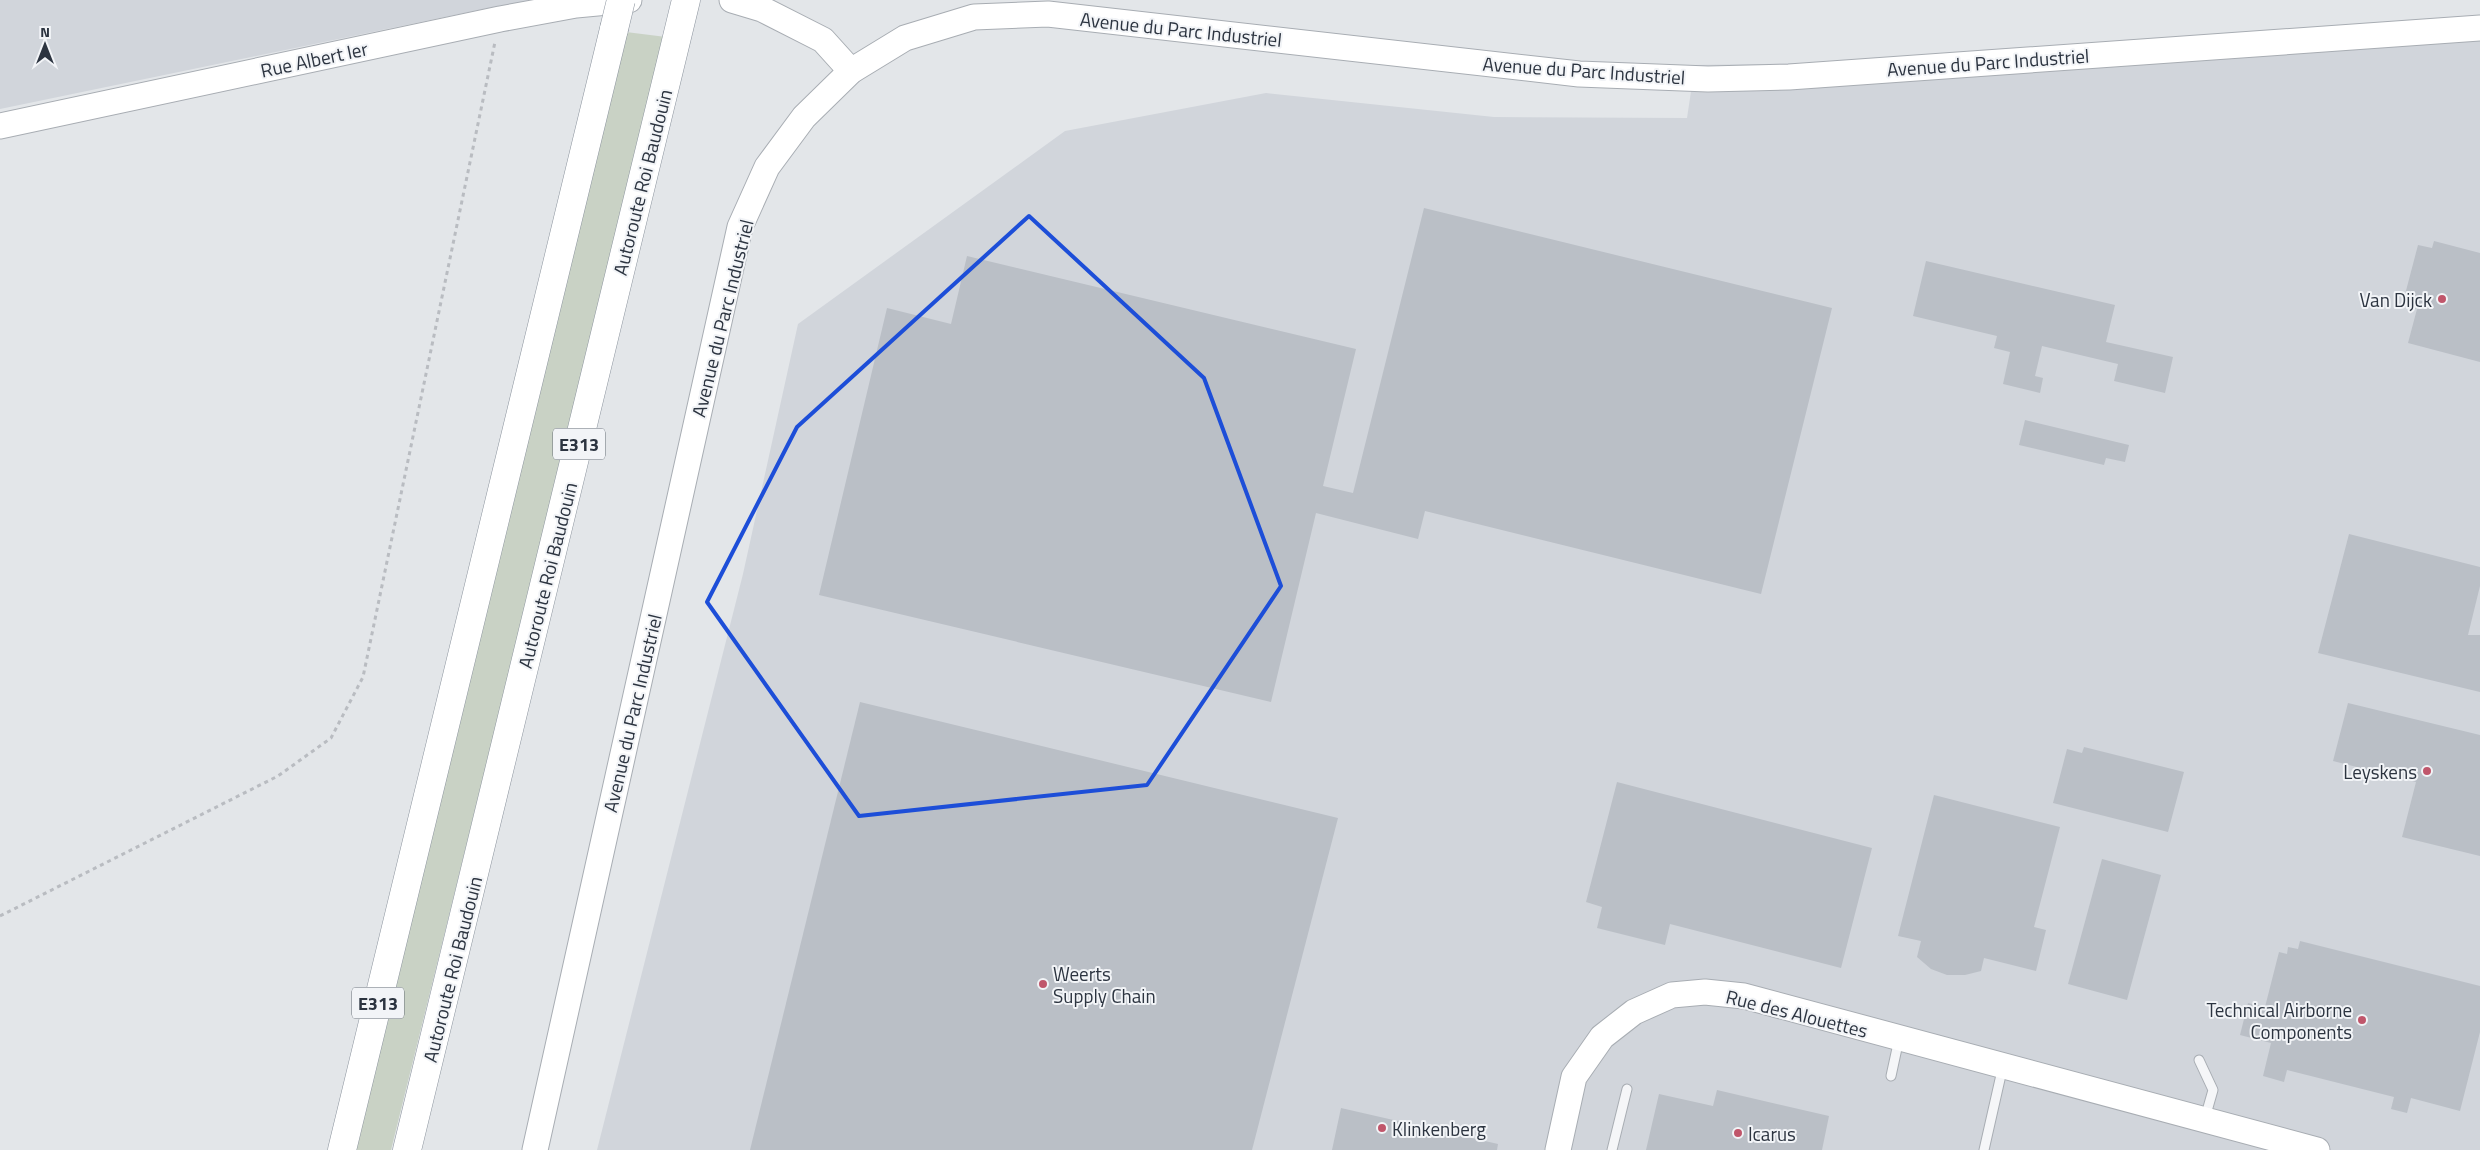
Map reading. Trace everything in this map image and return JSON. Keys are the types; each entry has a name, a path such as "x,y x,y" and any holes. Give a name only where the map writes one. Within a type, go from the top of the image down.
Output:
{"highway":[{"name":"E313","path":"342,1150 621,0"},
{"name":"Autoroute Roi Baudouin","path":"407,1150 686,0"}],"street":[{"name":"Rue Albert Ier","path":"0,126 500,20 576,5 629,0"},
{"path":"732,0 762,9 823,40 851,71"},
{"name":"Avenue du Parc Industriel","path":"535,1150 740,227 767,168 804,117 851,71 905,38 974,17 1048,14 1579,74 1708,79 1789,77 2480,28"},
{"name":"Rue des Alouettes","path":"1558,1150 1574,1077 1602,1037 1634,1012 1672,995 1705,992 1744,996 2317,1150"}],"lane":[{"path":"1891,1076 1900,1038"},
{"path":"2199,1060 2213,1090 2204,1120"},
{"path":"1984,1150 2003,1066"},
{"path":"1612,1150 1627,1089"}],"path":[{"path":"0,916 278,776 331,738 363,677 500,20"}],"highlighted area":[{"path":"1029,216 1204,378 1281,586 1147,785 859,816 707,602 797,427"}],"shaded area":[{"path":"0,0 542,0 498,6 0,109"},
{"path":"2480,15 2480,1150 597,1150 743,574 798,324 1065,131 1266,93 1494,117 1687,118 1695,65 1822,63"},
{"path":"626,32 666,37 391,1150 355,1150"}],"building":[{"path":"1424,208 1832,308 1761,594 1425,511 1418,539 1316,513 1271,702 819,595 887,308 951,324 967,256 1356,349 1323,486 1353,493"},
{"name":"Van Dijck","path":"2434,241 2480,253 2480,362 2408,343 2417,309 2402,306 2418,245 2432,248"},
{"path":"1926,261 2115,305 2106,342 2173,357 2165,393 2114,381 2118,364 2042,346 2035,376 2043,378 2040,393 2003,384 2010,352 1994,348 1997,336 1913,316"},
{"path":"2025,420 2129,445 2125,462 2106,458 2104,465 2019,445"},
{"path":"2349,534 2480,567 2480,586 2468,635 2480,635 2480,692 2318,653"},
{"name":"Weerts Supply Chain","path":"860,702 1338,818 1252,1150 750,1150"},
{"name":"Leyskens","path":"2348,703 2480,735 2480,856 2402,837 2416,782 2333,761"},
{"path":"2084,747 2184,772 2168,832 2053,803 2067,749 2082,753"},
{"path":"1617,782 1872,848 1841,968 1670,924 1665,945 1597,928 1602,907 1586,902"},
{"path":"1934,795 2060,827 2034,927 2046,930 2036,971 1984,958 1981,971 1965,975 1947,975 1931,969 1917,957 1921,941 1898,936"},
{"path":"2102,859 2161,875 2127,1000 2068,984"},
{"name":"Technical Airborne Components","path":"2300,941 2480,986 2480,1032 2460,1111 2411,1098 2407,1113 2391,1109 2394,1097 2287,1070 2284,1082 2263,1076 2271,1043 2240,1035 2248,1003 2265,1007 2279,952 2287,954 2288,947 2298,949"},
{"name":"Icarus","path":"1717,1090 1829,1116 1822,1150 1646,1150 1659,1094 1713,1106"},
{"name":"Klinkenberg","path":"1341,1108 1498,1144 1497,1150 1332,1150"}],"place":[{"name":"Van Dijck","path":"2442,299"},
{"name":"Leyskens","path":"2427,771"},
{"name":"Weerts Supply Chain","path":"1043,984"},
{"name":"Technical Airborne Components","path":"2362,1020"},
{"name":"Klinkenberg","path":"1382,1128"},
{"name":"Icarus","path":"1738,1133"}]}
